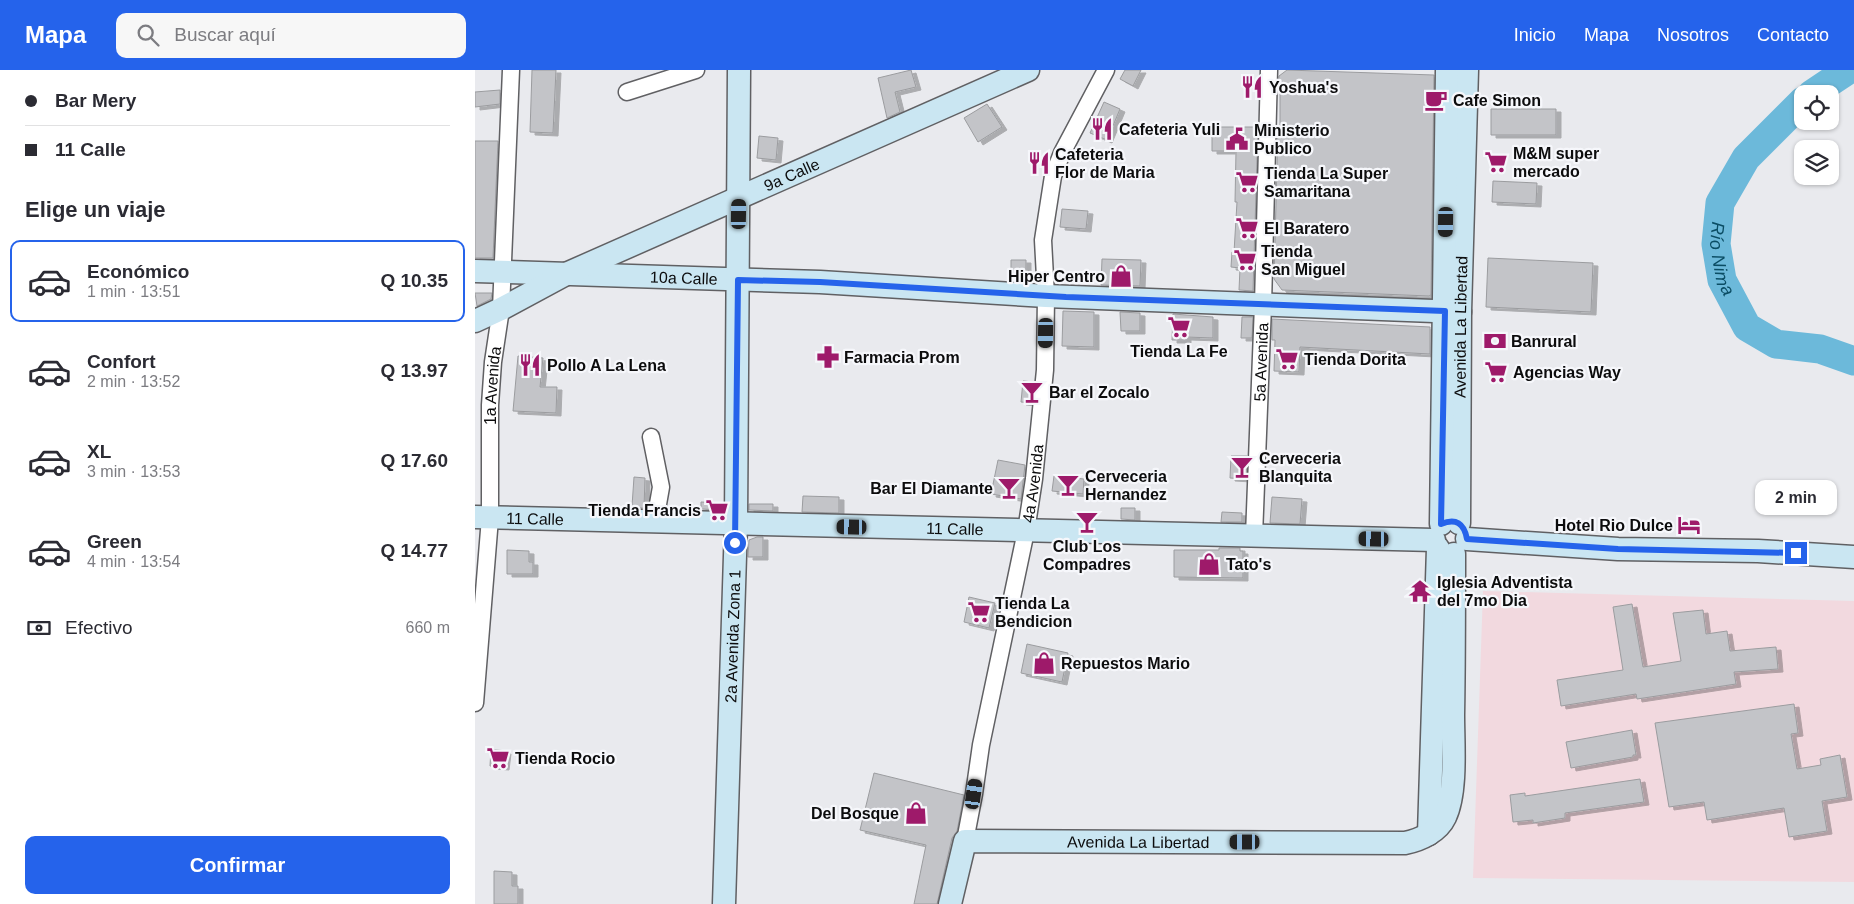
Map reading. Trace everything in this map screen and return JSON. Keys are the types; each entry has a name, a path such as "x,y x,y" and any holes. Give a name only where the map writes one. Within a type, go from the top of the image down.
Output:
{"street":[{"name":"1a Avenida","path":"475,703 490,405 493,362 501,310 511,70"},
{"path":"627,92 696,70"},
{"name":"2a Avenida Zona 1","path":"724,904 736,524 739,70"},
{"name":"9a Calle","path":"475,320 501,310 566,274 739,197 999,76 1028,70"},
{"name":"4a Avenida","path":"951,904 965,841 990,699 1026,531 1034,478 1045,370 1047,296 1043,240 1053,176 1062,153 1106,70"},
{"name":"5a Avenida","path":"1254,536 1263,305 1269,70"},
{"name":"Avenida La Libertad","path":"1447,70 1453,311"},
{"name":"Avenida La Libertad","path":"965,841 1405,843 1418,841 1429,834 1444,819 1451,802 1453,756 1449,538 1453,311 1467,70"},
{"name":"10a Calle","path":"475,271 820,282 1047,296 1453,311"},
{"path":"651,437 661,487 659,504 652,522"},
{"name":"11 Calle","path":"483,518 1254,536 1449,538 1618,549 1854,556"}],"shaded area":[{"path":"1483,591 1854,601 1854,882 1473,878"}],"building":[{"path":"532,70 556,70 553,133 530,132"},
{"path":"911,70 916,87 895,92 900,112 887,118 878,78"},
{"path":"1125,70 1141,70 1133,86 1120,79"},
{"path":"1287,70 1434,75 1431,295 1282,290 1274,279 1278,127 1280,127 1280,91 1278,91 1279,76"},
{"path":"500,90 500,104 475,107 475,92"},
{"path":"1104,102 1120,109 1107,140 1090,133"},
{"path":"987,104 1002,127 978,142 964,118"},
{"path":"1491,109 1556,109 1556,135 1491,135"},
{"path":"1212,127 1258,127 1253,291 1239,290 1240,268 1231,267 1232,252 1234,252 1237,202 1235,202 1236,151 1212,151"},
{"path":"759,136 778,138 776,160 757,158"},
{"path":"475,141 498,141 493,258 475,258"},
{"path":"1493,181 1537,183 1536,204 1492,202"},
{"path":"1062,209 1088,211 1086,229 1060,227"},
{"path":"1488,258 1593,263 1591,312 1486,307"},
{"name":"Hiper Centro","path":"1102,259 1141,260 1140,286 1101,285"},
{"path":"1011,260 1026,260 1026,273 1021,277 1011,277"},
{"path":"475,293 492,293 491,299 477,306"},
{"path":"1063,311 1094,312 1094,347 1062,346"},
{"path":"1120,312 1140,313 1140,331 1121,331"},
{"path":"1173,314 1213,317 1213,338 1186,337 1186,340 1172,340"},
{"path":"1242,317 1253,317 1252,338 1241,338"},
{"path":"1272,319 1430,327 1430,354 1300,347 1299,372 1274,371 1275,340 1272,340"},
{"path":"518,356 543,358 540,387 557,387 556,413 513,411"},
{"path":"1023,381 1034,382 1032,403 1021,402"},
{"name":"Cerveceria Blanquita","path":"1231,456 1247,456 1246,479 1230,478"},
{"path":"998,460 1025,465 1021,499 991,494"},
{"name":"Cerveceria Hernandez","path":"1054,476 1084,479 1083,494 1052,491"},
{"path":"634,477 645,478 644,508 623,507 632,506"},
{"path":"803,496 839,497 839,513 802,512"},
{"path":"1272,497 1302,499 1300,524 1270,523"},
{"path":"701,502 723,503 723,510 701,509"},
{"path":"749,504 773,504 773,511 749,510"},
{"path":"1121,508 1135,508 1135,520 1121,519"},
{"path":"1222,512 1242,513 1242,522 1221,522"},
{"path":"763,537 763,557 748,557 749,540"},
{"name":"Tato's","path":"1219,548 1240,548 1240,551 1243,551 1243,578 1174,577 1174,550 1219,550"},
{"path":"507,550 529,551 529,562 533,562 533,574 507,574"},
{"name":"Tienda La Bendicion","path":"969,597 995,603 989,628 964,622"},
{"path":"1632,604 1643,667 1681,661 1673,613 1703,610 1706,634 1727,631 1730,651 1776,647 1778,669 1734,672 1736,684 1637,699 1636,694 1561,706 1557,680 1623,670 1613,607"},
{"name":"Repuestos Mario","path":"1027,644 1068,653 1062,682 1021,673"},
{"path":"1794,704 1798,733 1791,734 1797,769 1821,765 1820,759 1840,755 1847,797 1822,801 1827,831 1789,837 1784,808 1707,820 1704,802 1669,807 1655,723"},
{"path":"1632,730 1636,755 1633,755 1633,757 1571,768 1566,742"},
{"name":"Tienda Rocio","path":"491,749 506,751 504,767 490,766"},
{"name":"Del Bosque","path":"874,773 964,795 957,831 952,838 937,904 914,904 926,845 860,830"},
{"path":"1640,779 1644,802 1565,813 1565,818 1533,823 1533,820 1513,822 1510,795 1525,793 1525,796"},
{"path":"494,871 512,872 512,886 518,886 518,904 494,904"}],"waterway":[{"name":"Río Nima","path":"1826,85 1848,70"},
{"name":"Río Nima","path":"1794,110 1746,158 1720,203 1716,244 1722,280 1747,327 1776,344 1820,349 1854,361"}],"place":[{"name":"Yoshua's","path":"1252,87"},
{"name":"Cafe Simon","path":"1436,100"},
{"name":"Cafeteria Yuli","path":"1102,129"},
{"name":"Ministerio Publico","path":"1237,139"},
{"name":"M&M super mercado","path":"1496,162"},
{"name":"Cafeteria Flor de Maria","path":"1039,163"},
{"name":"Tienda La Super Samaritana","path":"1247,182"},
{"name":"El Baratero","path":"1247,228"},
{"name":"Tienda San Miguel","path":"1245,260"},
{"name":"Hiper Centro","path":"1121,276"},
{"name":"Tienda La Fe","path":"1179,327"},
{"name":"Banrural","path":"1495,341"},
{"name":"Farmacia Prom","path":"828,357"},
{"name":"Tienda Dorita","path":"1287,359"},
{"name":"Pollo A La Lena","path":"530,365"},
{"name":"Agencias Way","path":"1496,372"},
{"name":"Bar el Zocalo","path":"1032,392"},
{"name":"Cerveceria Blanquita","path":"1242,467"},
{"name":"Cerveceria Hernandez","path":"1068,485"},
{"name":"Bar El Diamante","path":"1009,488"},
{"name":"Tienda Francis","path":"717,510"},
{"name":"Club Los Compadres","path":"1087,522"},
{"name":"Hotel Rio Dulce","path":"1689,525"},
{"name":"Tato's","path":"1209,564"},
{"name":"Iglesia Adventista del 7mo Dia","path":"1420,591"},
{"name":"Tienda La Bendicion","path":"979,612"},
{"name":"Repuestos Mario","path":"1044,663"},
{"name":"Tienda Rocio","path":"498,758"},
{"name":"Del Bosque","path":"916,813"}],"route":[{"path":"735,543 738,280 820,282 1066,297 1445,311 1441,524 1450,520 1459,523 1465,530 1467,539 1618,549 1796,553"}]}
